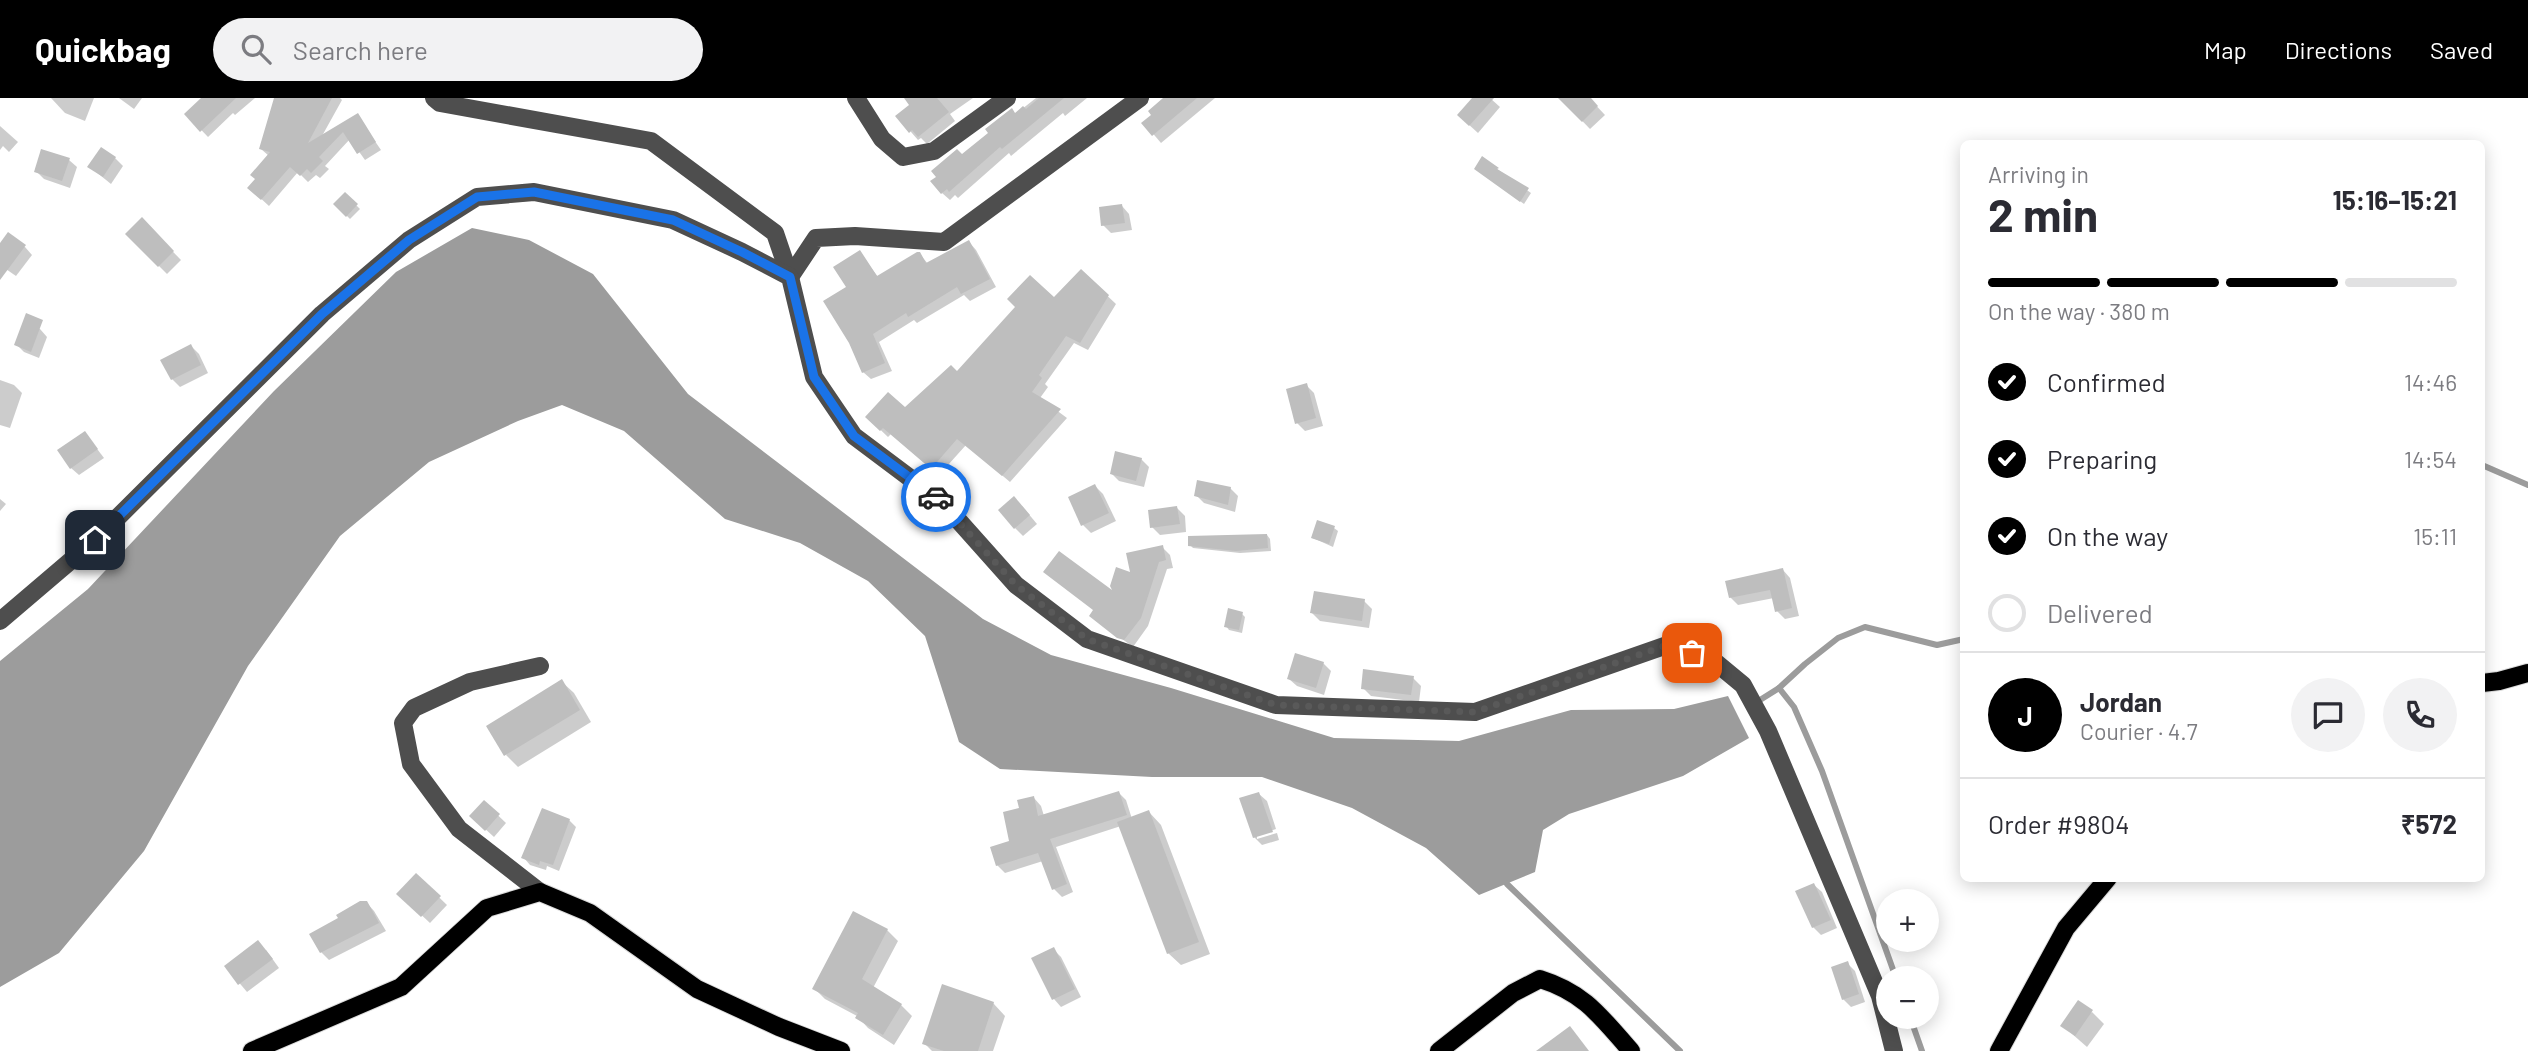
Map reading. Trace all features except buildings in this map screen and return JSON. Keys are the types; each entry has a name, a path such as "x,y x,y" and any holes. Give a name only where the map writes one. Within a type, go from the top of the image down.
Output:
{"main road":[{"path":"2485,682 2528,673"},
{"path":"1999,1051 2066,928 2105,882"},
{"path":"252,1051 401,987 487,908 540,892 590,913 697,989 779,1027 841,1051"},
{"path":"1439,1051 1513,993 1540,979 1565,986 1593,1009 1631,1051"}],"street":[{"path":"434,98 440,103 651,141 775,233 790,277 814,377 854,436 942,502 1016,585 1087,639 1276,705 1475,712 1670,644 1714,661 1743,685 1768,731 1880,996 1894,1051"},
{"path":"856,98 882,139 903,157 934,151 1007,98"},
{"path":"790,277 816,238 855,236 944,242 1140,98"},
{"path":"0,621 95,540 322,314 409,240 477,197 534,192 673,220 790,277"},
{"path":"540,666 470,682 414,708 404,723 411,764 459,829 540,892"}],"shaded area":[{"path":"472,228 529,240 593,274 688,394 983,619 1051,655 1171,688 1334,738 1459,741 1571,710 1674,709 1728,696 1749,738 1683,776 1569,814 1543,830 1535,872 1479,895 1426,848 1352,808 1262,777 1152,777 1000,769 959,742 925,636 868,581 800,543 725,519 624,431 562,405 518,421 429,462 340,536 248,666 144,851 59,953 0,987 0,661 88,589 274,391 396,272"}],"waterway":[{"path":"2485,466 2528,485"},
{"path":"1779,688 1838,638 1865,627 1937,645 1960,640"},
{"path":"1760,700 1779,688 1794,707 1822,771 1892,966"},
{"path":"1507,884 1680,1051"},
{"path":"1914,1029 1922,1051"}],"way so far":[{"path":"936,497 1016,585 1087,639 1276,705 1475,712 1670,644 1692,653"}],"route":[{"path":"95,540 322,314 409,240 477,197 534,192 673,220 790,277 814,377 854,436 936,497"}]}
